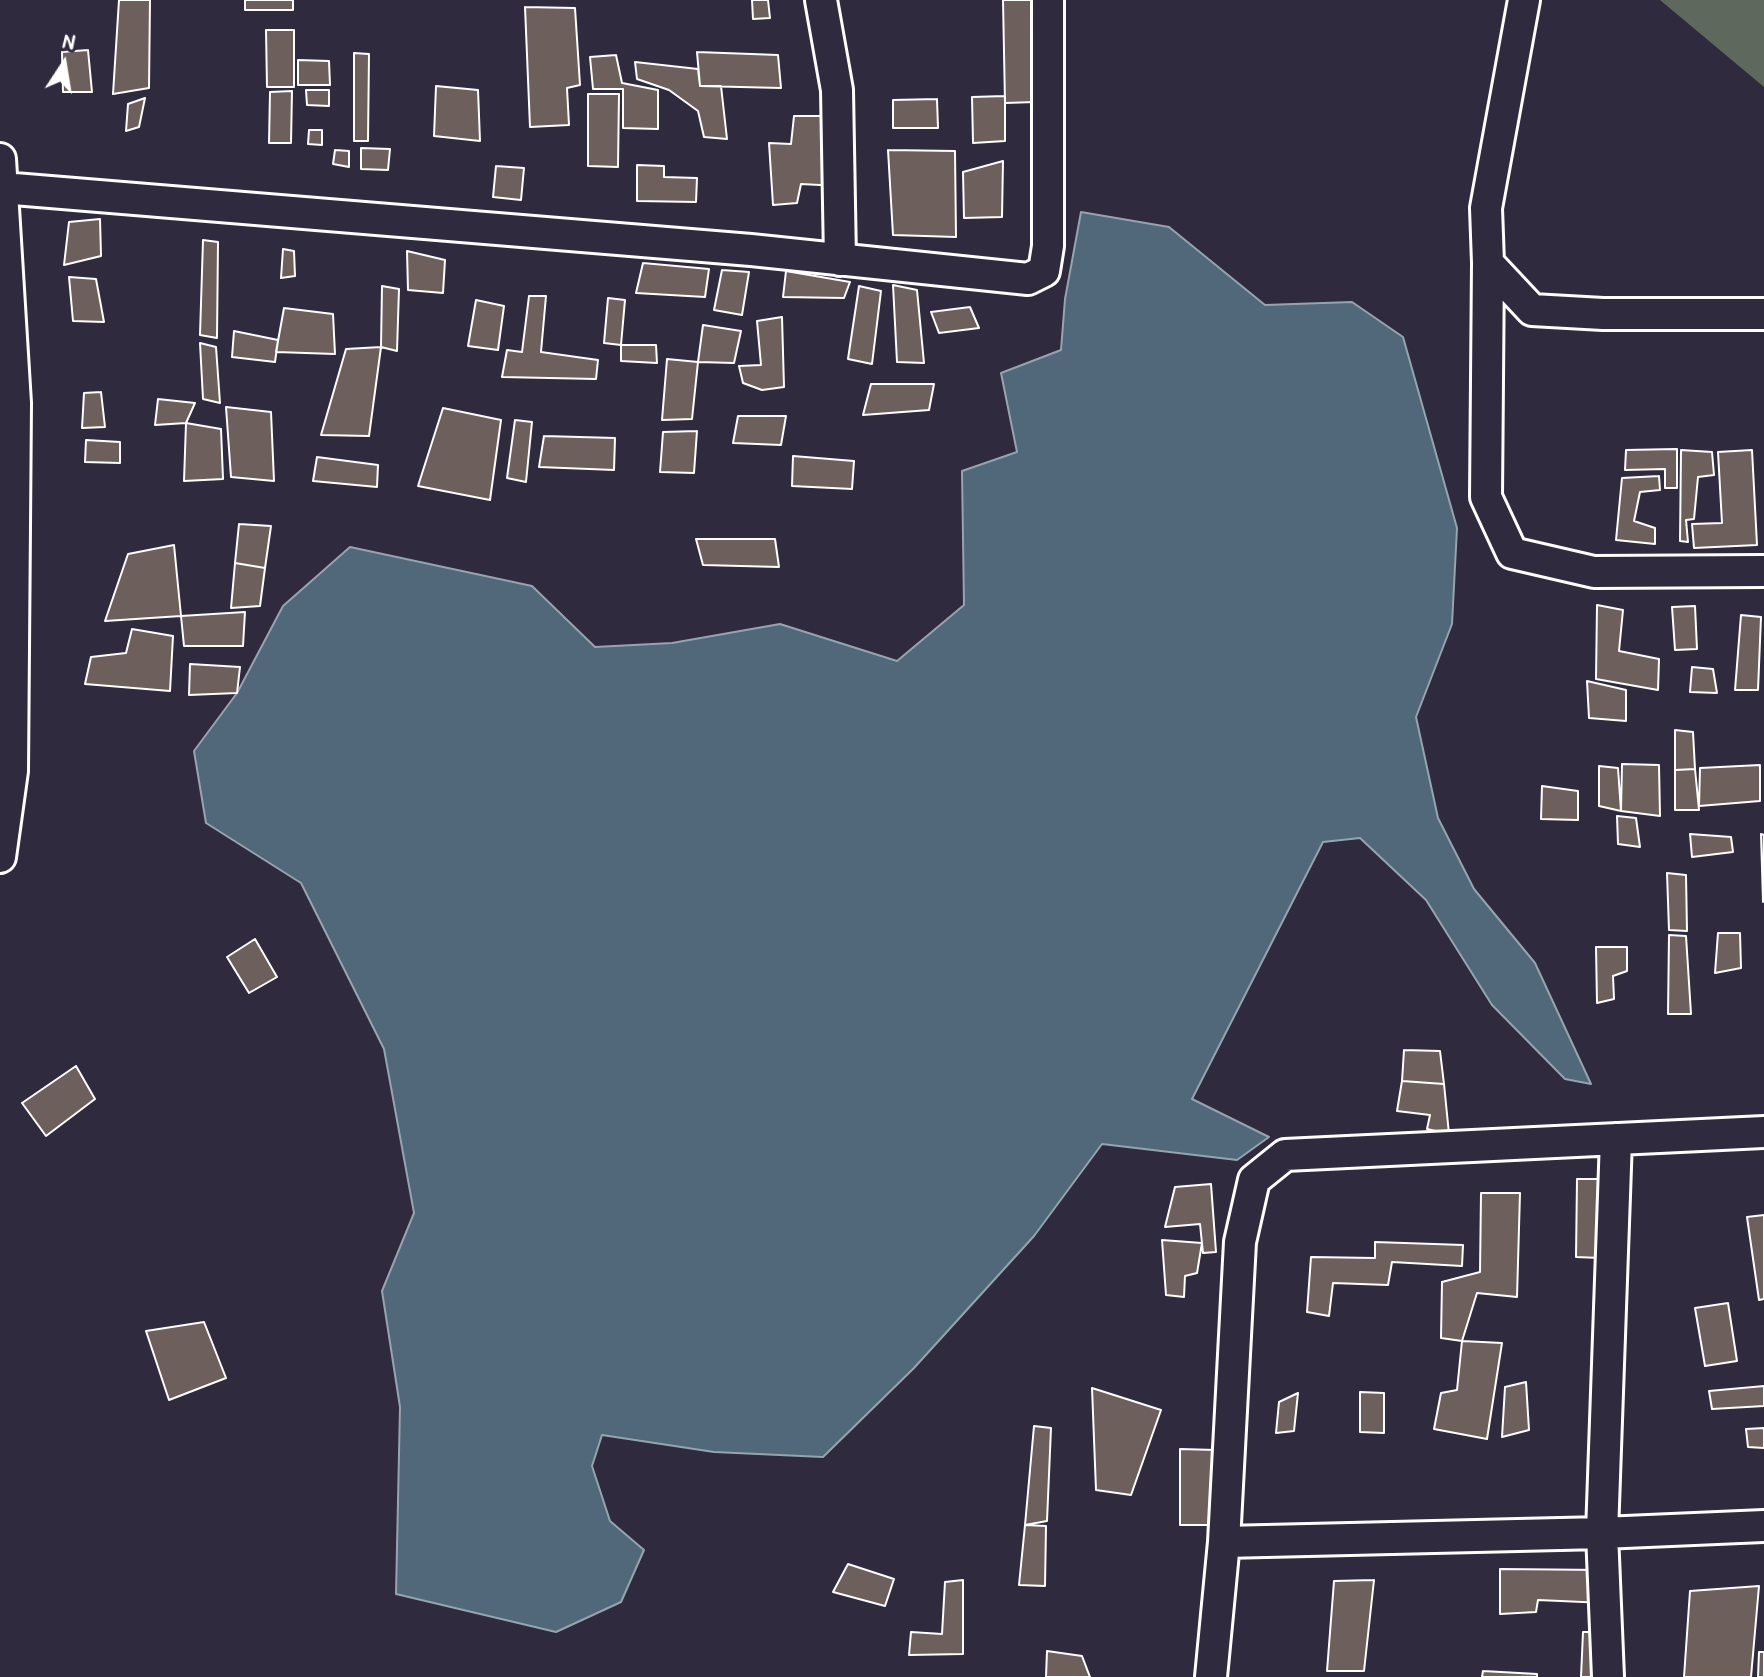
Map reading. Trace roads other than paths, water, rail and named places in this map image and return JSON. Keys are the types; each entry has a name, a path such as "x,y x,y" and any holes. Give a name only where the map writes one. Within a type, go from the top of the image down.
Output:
{"street":[{"path":"821,0 837,90 840,260"},
{"path":"0,857 12,771 15,403 1,174 1028,279 1044,271 1048,246 1048,0"},
{"path":"1524,0 1486,208 1486,497 1512,553 1594,572 1764,571"},
{"path":"1488,263 1532,310 1603,314 1764,314"},
{"path":"1211,1677 1224,1542 1240,1242 1254,1180 1285,1155 1764,1132"},
{"path":"1608,1677 1602,1533 1616,1139"},
{"path":"1224,1542 1764,1526"}],"water":[{"path":"1081,212 1169,227 1265,305 1352,302 1403,337 1457,528 1452,624 1416,717 1438,818 1474,889 1535,963 1591,1084 1565,1079 1492,1005 1426,900 1360,838 1323,842 1192,1099 1269,1137 1237,1160 1102,1144 1034,1236 914,1368 823,1457 714,1452 602,1435 592,1466 610,1521 644,1550 621,1602 556,1632 396,1594 400,1407 382,1291 414,1213 384,1049 301,883 206,823 194,751 237,693 283,606 350,547 532,586 595,647 672,643 780,624 897,661 964,605 962,471 1017,452 1001,373 1061,350 1065,299"}]}
